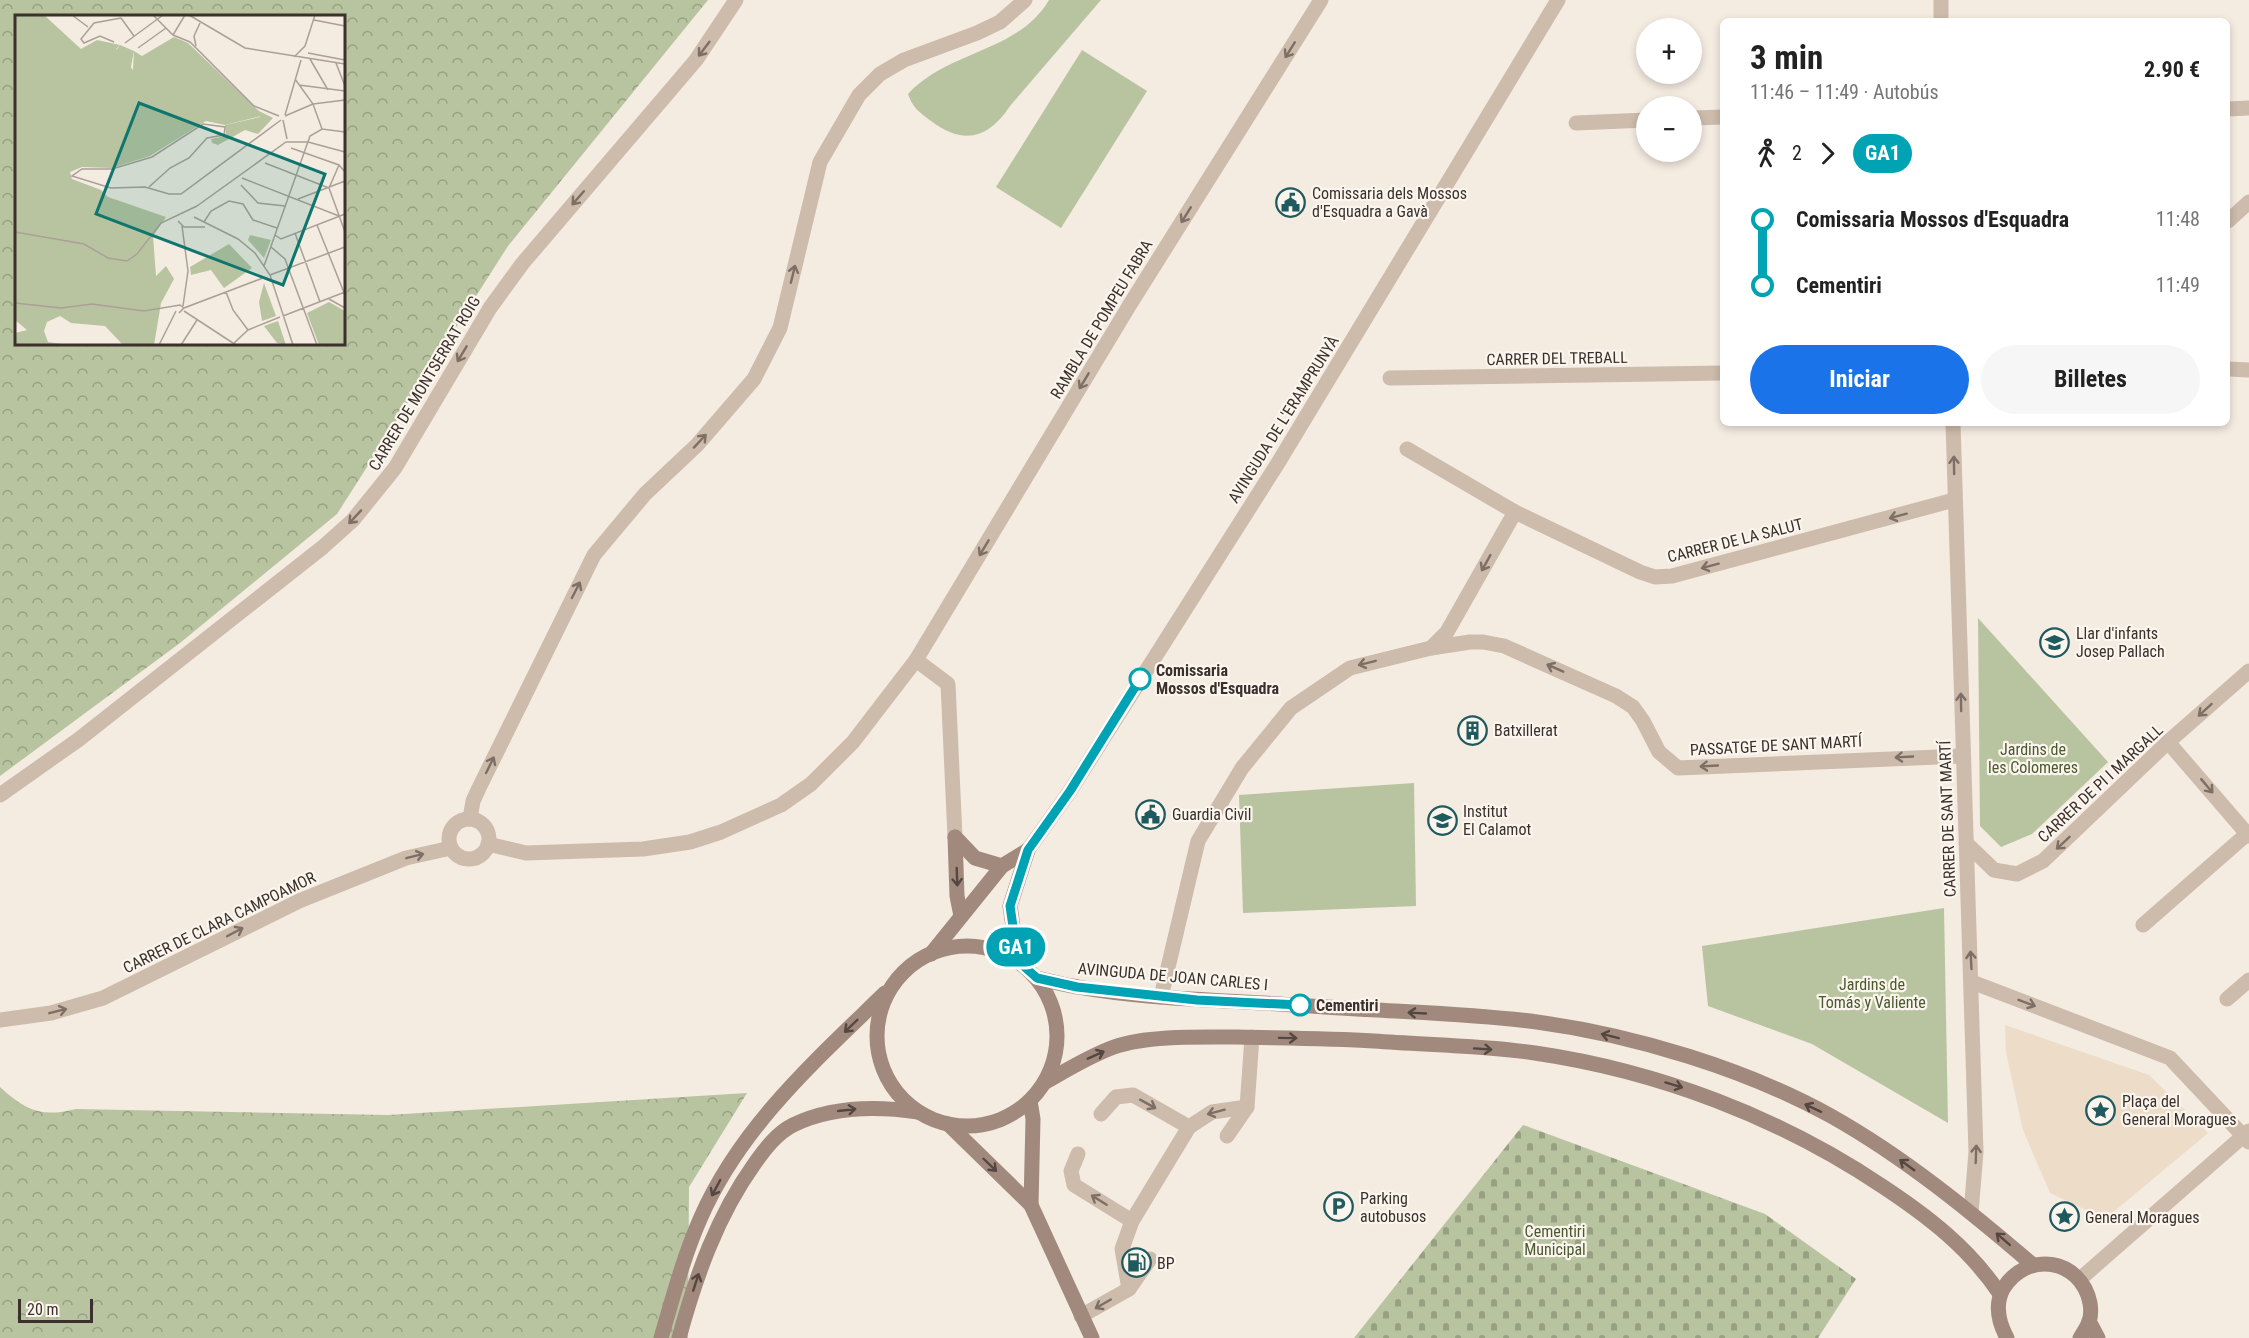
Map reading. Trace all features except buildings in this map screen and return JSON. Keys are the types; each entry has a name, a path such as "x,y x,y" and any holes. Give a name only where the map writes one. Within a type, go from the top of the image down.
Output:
{"main road":[{"path":"955,837 975,858 1002,866"},
{"path":"955,837 957,896 961,916"},
{"path":"931,954 1002,866 1028,850"},
{"path":"1018,961 1010,906 1028,850"},
{"path":"661,1338 698,1223 722,1177 747,1138 786,1090 906,970 931,954 945,949 975,946 1005,954 1018,961 1037,978 1053,1007 1057,1029 1056,1051 1044,1083 1030,1101 1012,1114 992,1122 970,1126 948,1124 918,1112 901,1097 888,1080 878,1048 880,1016 893,985"},
{"name":"AVINGUDA DE JOAN CARLES I","path":"1037,978 1077,987 1161,997 1536,1022 1593,1031 1648,1045 1751,1079 1831,1116 1880,1146 1971,1213 2033,1265"},
{"path":"1044,1083 1078,1063 1116,1046 1197,1037 1344,1039 1533,1052 1588,1062 1684,1089 1765,1120 1814,1145 1860,1171 1904,1200 1958,1243 1987,1275 2000,1294"},
{"path":"1030,1101 1033,1119 1031,1205"},
{"path":"679,1338 714,1233 736,1190 764,1151 780,1134 791,1126 817,1115 844,1110 887,1108 918,1112"},
{"path":"948,1124 1031,1205 1092,1338"},
{"path":"2007,1338 1998,1314 2000,1294 2014,1275 2033,1265 2045,1264 2061,1267 2080,1279 2088,1294 2091,1310 2089,1321 2080,1338"},
{"path":"2089,1321 2098,1338"}],"street":[{"name":"CARRER DE MONTSERRAT ROIG","path":"0,795 78,740 323,547 353,520 395,468 490,308 522,264 696,60 736,0"},
{"path":"470,819 473,801 479,788 594,555 645,494 698,445 754,379 780,328 820,162 859,95 880,74 904,60 984,30 1000,22 1025,0"},
{"name":"RAMBLA DE POMPEU FABRA","path":"916,660 1129,306 1321,0"},
{"name":"AVINGUDA DE L'ERAMPRUNYÀ","path":"1028,850 1070,791 1278,463 1558,0"},
{"path":"1941,0 1941,18"},
{"path":"2230,109 2249,108"},
{"path":"1702,118 1720,117"},
{"path":"1576,123 1636,120"},
{"path":"2230,219 2249,202"},
{"path":"2230,369 2249,370"},
{"name":"CARRER DEL TREBALL","path":"1390,378 1720,373"},
{"name":"CARRER DE SANT MARTÍ","path":"1953,426 1976,1152 1971,1213"},
{"name":"CARRER DE LA SALUT","path":"1407,449 1515,512 1655,577 1672,576 1954,500"},
{"path":"1431,648 1447,632 1515,512"},
{"name":"PASSATGE DE SANT MARTÍ","path":"1161,997 1198,841 1242,768 1291,708 1350,668 1431,648 1470,642 1504,646 1616,696 1633,707 1659,752 1678,768 1962,756"},
{"path":"488,844 526,853 643,849 690,842 755,818 781,805 811,784 853,742 916,660 948,684 955,837"},
{"name":"CARRER DE PI I MARGALL","path":"1966,843 1994,870 2018,874 2043,861 2168,742 2249,671"},
{"path":"2143,925 2248,835 2168,742"},
{"path":"470,819 485,826 488,833 488,844 483,853 471,859 459,856 452,848 449,839 454,826 470,819"},
{"name":"CARRER DE CLARA CAMPOAMOR","path":"0,1020 51,1013 103,998 299,901 406,858 452,848"},
{"path":"2227,999 2249,980"},
{"path":"1972,982 2170,1058 2247,1136 2080,1279"},
{"path":"1227,1136 1247,1107 1252,1037"},
{"path":"1101,1114 1116,1096 1132,1095 1189,1126"},
{"path":"1130,1289 1122,1249 1132,1221 1189,1126 1212,1112 1247,1107"},
{"path":"1078,1154 1071,1171 1074,1185 1132,1221"},
{"path":"1081,1316 1130,1289 1150,1259"}],"green space":[{"path":"0,0 708,0 508,246 337,514 180,643 0,776"},
{"path":"1049,0 1101,0 993,125 975,135 954,134 931,121 914,106 908,94 924,80 942,68 1020,31 1036,17"},
{"path":"1082,50 1147,91 1061,228 996,187"},
{"name":"Jardins de les Colomeres","path":"1978,618 2108,762 2032,834 2001,847 1980,826"},
{"path":"1414,783 1416,906 1243,913 1239,795"},
{"name":"Jardins de Tomás y Valiente","path":"1944,908 1948,1123 1812,1044 1708,1006 1702,946"},
{"path":"0,1087 34,1110 53,1113 76,1109 388,1115 747,1093 689,1187 688,1338 0,1338"},
{"name":"Cementiri Municipal","path":"1523,1125 1765,1214 1856,1279 1818,1338 1354,1338"}],"shaded area":[{"name":"Plaça del General Moragues","path":"2005,1025 2149,1075 2208,1133 2105,1219 2050,1193 2023,1130 2006,1052"}],"bus line":[{"name":"GA1","path":"1140,679 1070,791 1028,850 1010,906 1018,961 1037,978 1077,987 1197,1000 1300,1005"}],"place":[{"name":"Comissaria dels Mossos d'Esquadra a Gavà","path":"1291,202"},
{"name":"Llar d'infants Josep Pallach","path":"2055,642"},
{"name":"Comissaria Mossos d'Esquadra","path":"1140,679"},
{"name":"Batxillerat","path":"1473,730"},
{"name":"Guardia Civil","path":"1151,814"},
{"name":"Institut El Calamot","path":"1442,820"},
{"name":"Cementiri","path":"1300,1005"},
{"name":"Plaça del General Moragues","path":"2101,1110"},
{"name":"Parking autobusos","path":"1339,1207"},
{"name":"General Moragues","path":"2064,1217"},
{"name":"BP","path":"1136,1263"}]}
